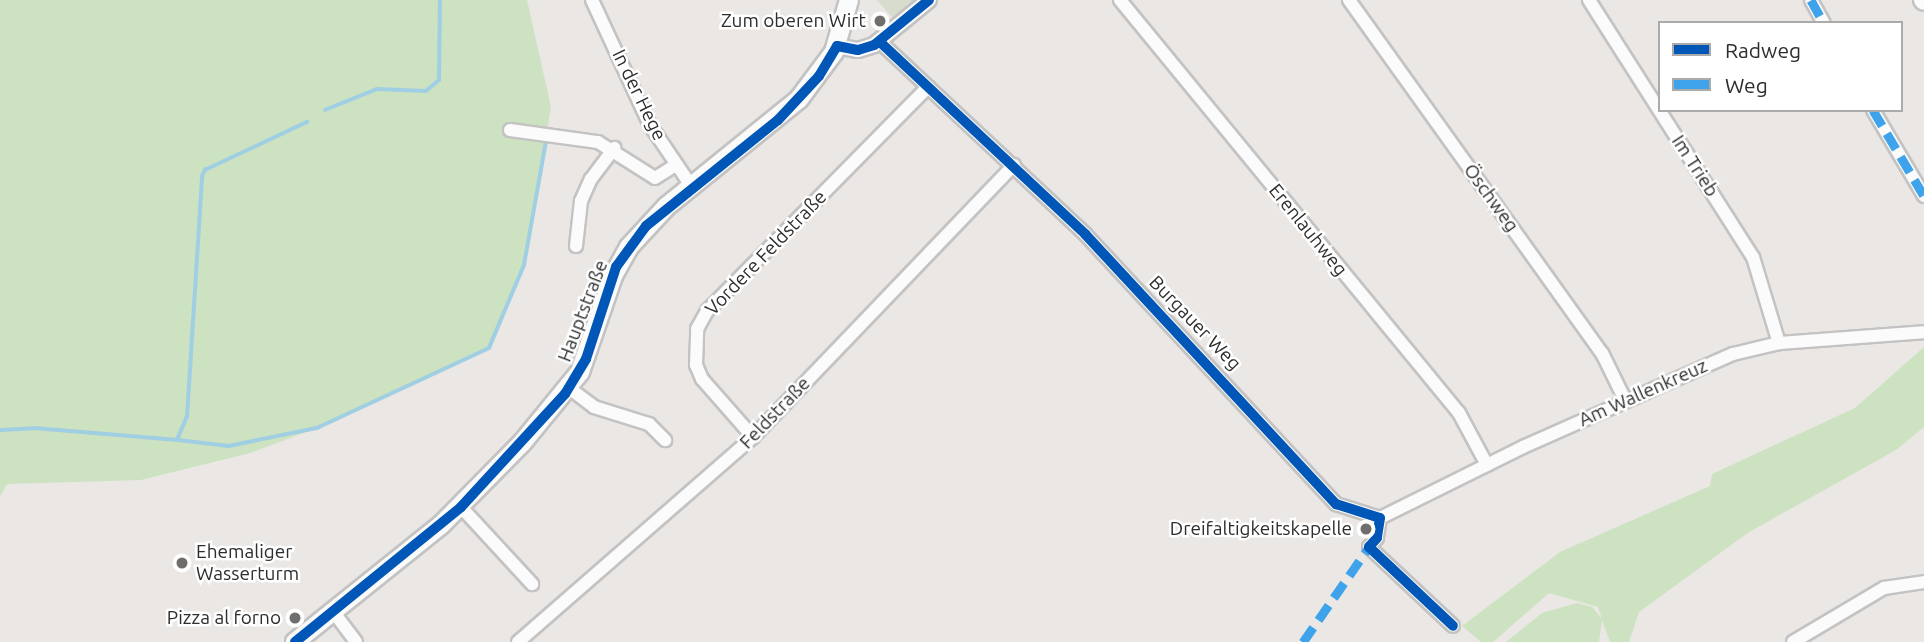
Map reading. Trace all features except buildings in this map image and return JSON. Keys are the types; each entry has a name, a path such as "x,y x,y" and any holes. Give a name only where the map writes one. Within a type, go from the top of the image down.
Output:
{"main road":[{"path":"840,39 849,0"},
{"name":"Hauptstraße","path":"295,642 461,508 569,388 586,359 622,257 646,226 789,109 840,39"}],"street":[{"name":"In der Hege","path":"593,0 650,125 692,187"},
{"path":"840,39 858,50 880,42 929,0"},
{"name":"Erenlauhweg","path":"1120,0 1458,413 1488,465"},
{"name":"Öschweg","path":"1349,0 1602,353 1625,400"},
{"name":"Im Trieb","path":"1589,0 1658,108"},
{"path":"1811,0 1823,21"},
{"name":"Burgauer Weg","path":"880,42 1014,165 1210,365 1336,504 1380,518"},
{"name":"Vordere Feldstraße","path":"753,437 702,379 696,365 697,329 707,311 928,87"},
{"name":"Im Trieb","path":"1660,112 1753,257 1779,343"},
{"path":"1874,112 1924,196"},
{"path":"510,130 580,138 614,148 655,178 676,164"},
{"path":"576,246 581,201 591,179 614,148"},
{"name":"Feldstraße","path":"518,642 753,437 1014,165"},
{"name":"Am Wallenkreuz","path":"1380,518 1694,369 1779,343 1924,332"},
{"name":"Hauptstraße","path":"569,388 606,412 649,424 665,440"},
{"path":"461,508 532,584"},
{"path":"1380,518 1377,538 1369,547 1453,626"},
{"path":"1793,642 1884,588 1924,582"},
{"path":"332,610 356,642"}],"green space":[{"path":"0,0 527,0 551,107 525,261 489,348 317,428 250,453 141,480 7,484 0,496"},
{"path":"877,0 915,0 892,17"},
{"path":"1924,347 1924,427 1896,450 1749,532 1639,612 1629,642 1610,642 1602,620 1599,642 1506,642 1542,613 1577,603 1592,607 1602,619 1598,607 1549,593 1493,642 1481,642 1462,626 1560,552 1710,486 1712,474 1855,408"}],"waterway":[{"path":"325,110 377,89 426,91 439,80 440,0"},
{"path":"0,430 34,428 177,440 187,417 202,176 205,170 307,122"},
{"path":"178,440 229,446 317,428 489,348 524,265 546,141"}],"marked path":[{"path":"1811,0 1823,21"},
{"path":"1874,112 1924,196"},
{"path":"1303,642 1369,547"}],"cycle path":[{"path":"295,642 461,507 565,394 586,359 616,267 646,226 778,120 819,76 837,46 858,50 874,45 929,0"},
{"path":"880,42 1085,234 1336,504 1380,518 1377,538 1369,547 1453,626"}],"place":[{"name":"Zum oberen Wirt","path":"880,21"},
{"name":"Dreifaltigkeitskapelle","path":"1366,529"},
{"name":"Ehemaliger Wasserturm","path":"182,563"},
{"name":"Pizza al forno","path":"295,618"}]}
